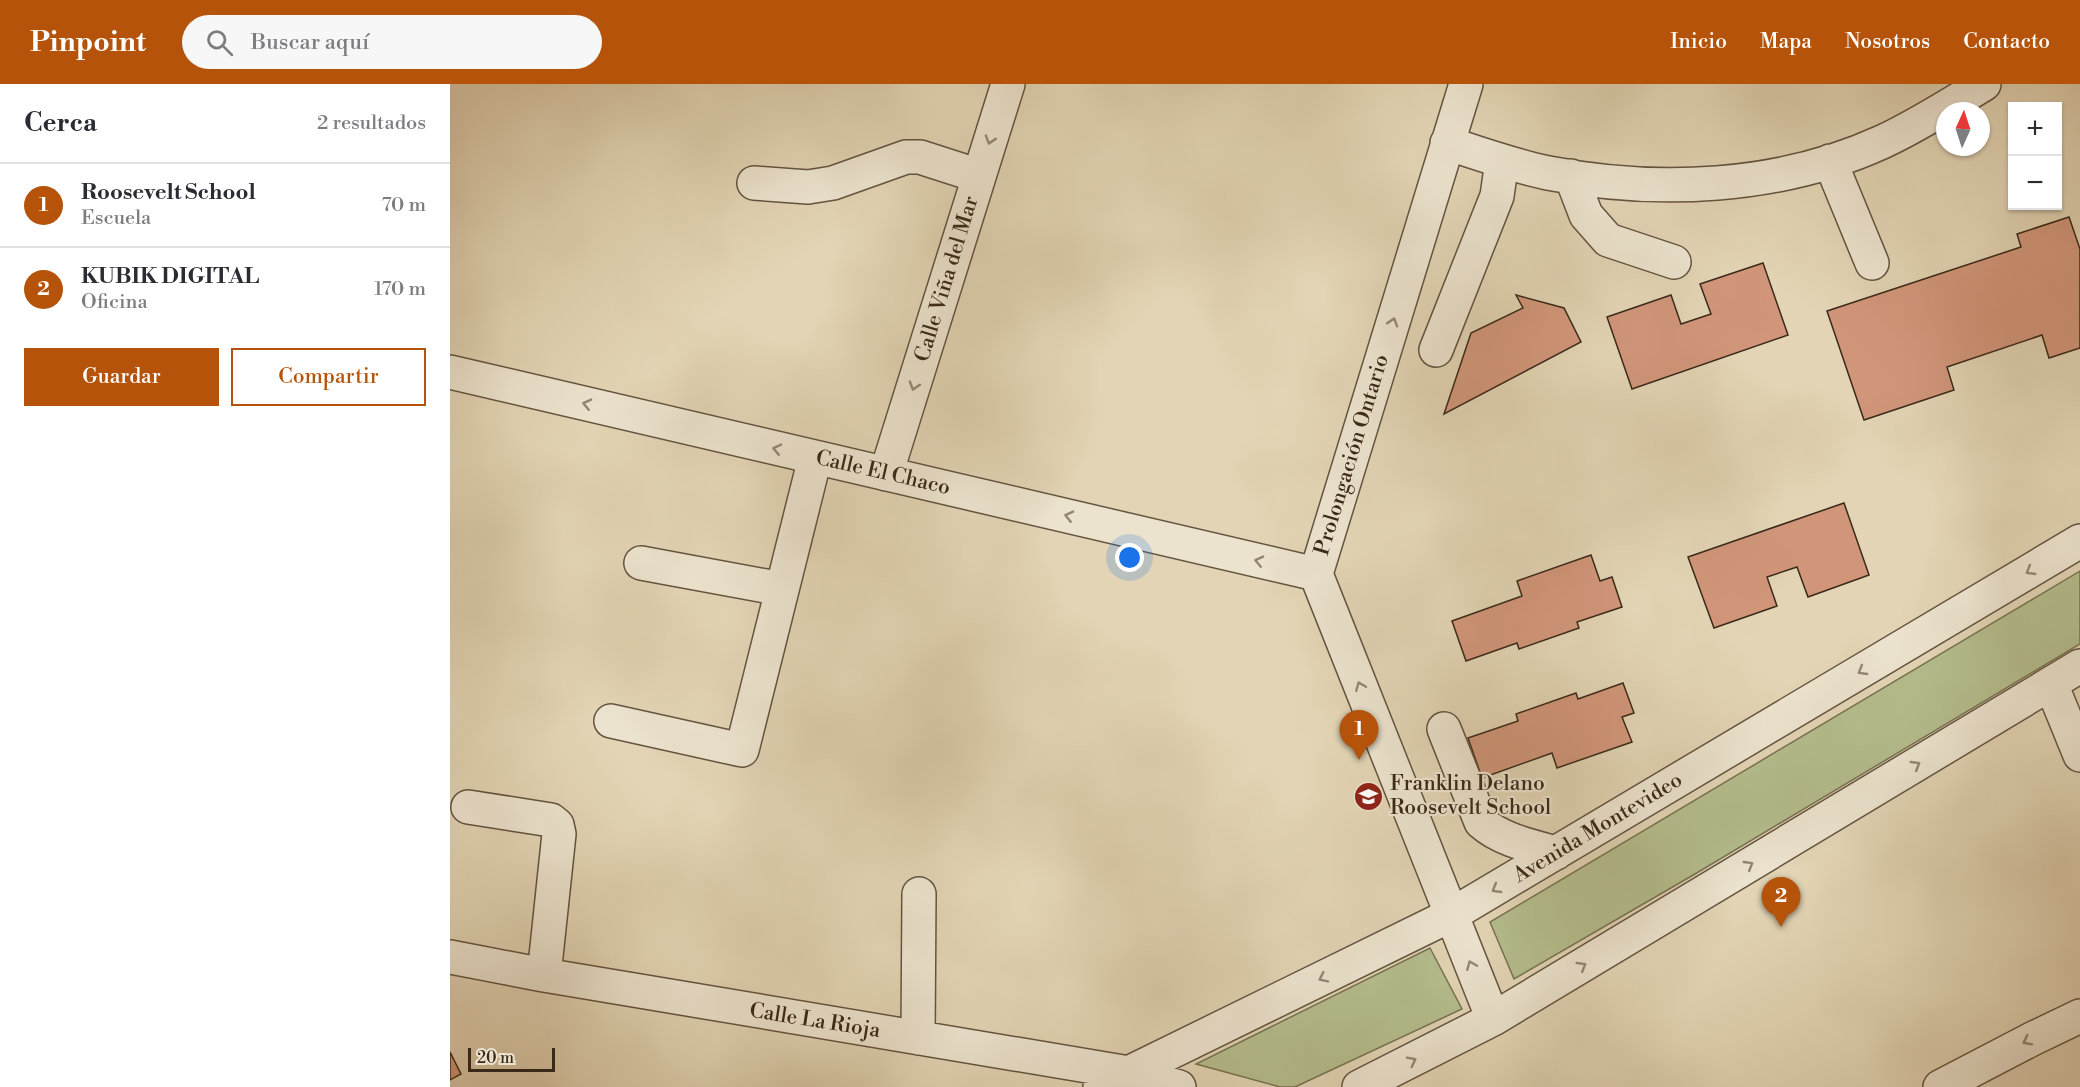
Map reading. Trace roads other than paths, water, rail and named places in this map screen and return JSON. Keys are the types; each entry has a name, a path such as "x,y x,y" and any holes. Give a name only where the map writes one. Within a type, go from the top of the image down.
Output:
{"street":[{"name":"Calle Viña del Mar","path":"886,474 1008,84"},
{"name":"Prolongación Ontario","path":"1466,84 1316,574 1493,1019"},
{"path":"1447,144 1503,161 1570,176 1644,185 1740,182 1830,161 1881,143 1984,84"},
{"path":"754,183 808,187 833,183 906,157 920,157 979,176"},
{"path":"1436,350 1497,196 1503,161"},
{"path":"1830,161 1872,262"},
{"path":"1570,176 1586,215 1608,240 1674,262"},
{"name":"Calle El Chaco","path":"450,372 1316,574"},
{"path":"611,721 742,750 815,458"},
{"name":"Avenida Montevideo","path":"1100,1087 1451,915 2080,541"},
{"path":"641,563 782,589"},
{"path":"1359,1087 1493,1019 2080,666"},
{"path":"2051,684 2080,755"},
{"path":"1444,729 1481,822 1489,829 1519,842 1556,853"},
{"path":"468,807 550,820 557,825 559,834 544,975"},
{"path":"918,1038 919,894"},
{"name":"Calle La Rioja","path":"450,957 544,975 1129,1073 1179,1087"},
{"path":"1940,1087 2080,1016"}],"place":[{"name":"Roosevelt School","path":"1359,760"},
{"name":"Franklin Delano Roosevelt School","path":"1369,796"},
{"name":"KUBIK DIGITAL","path":"1781,927"}]}
